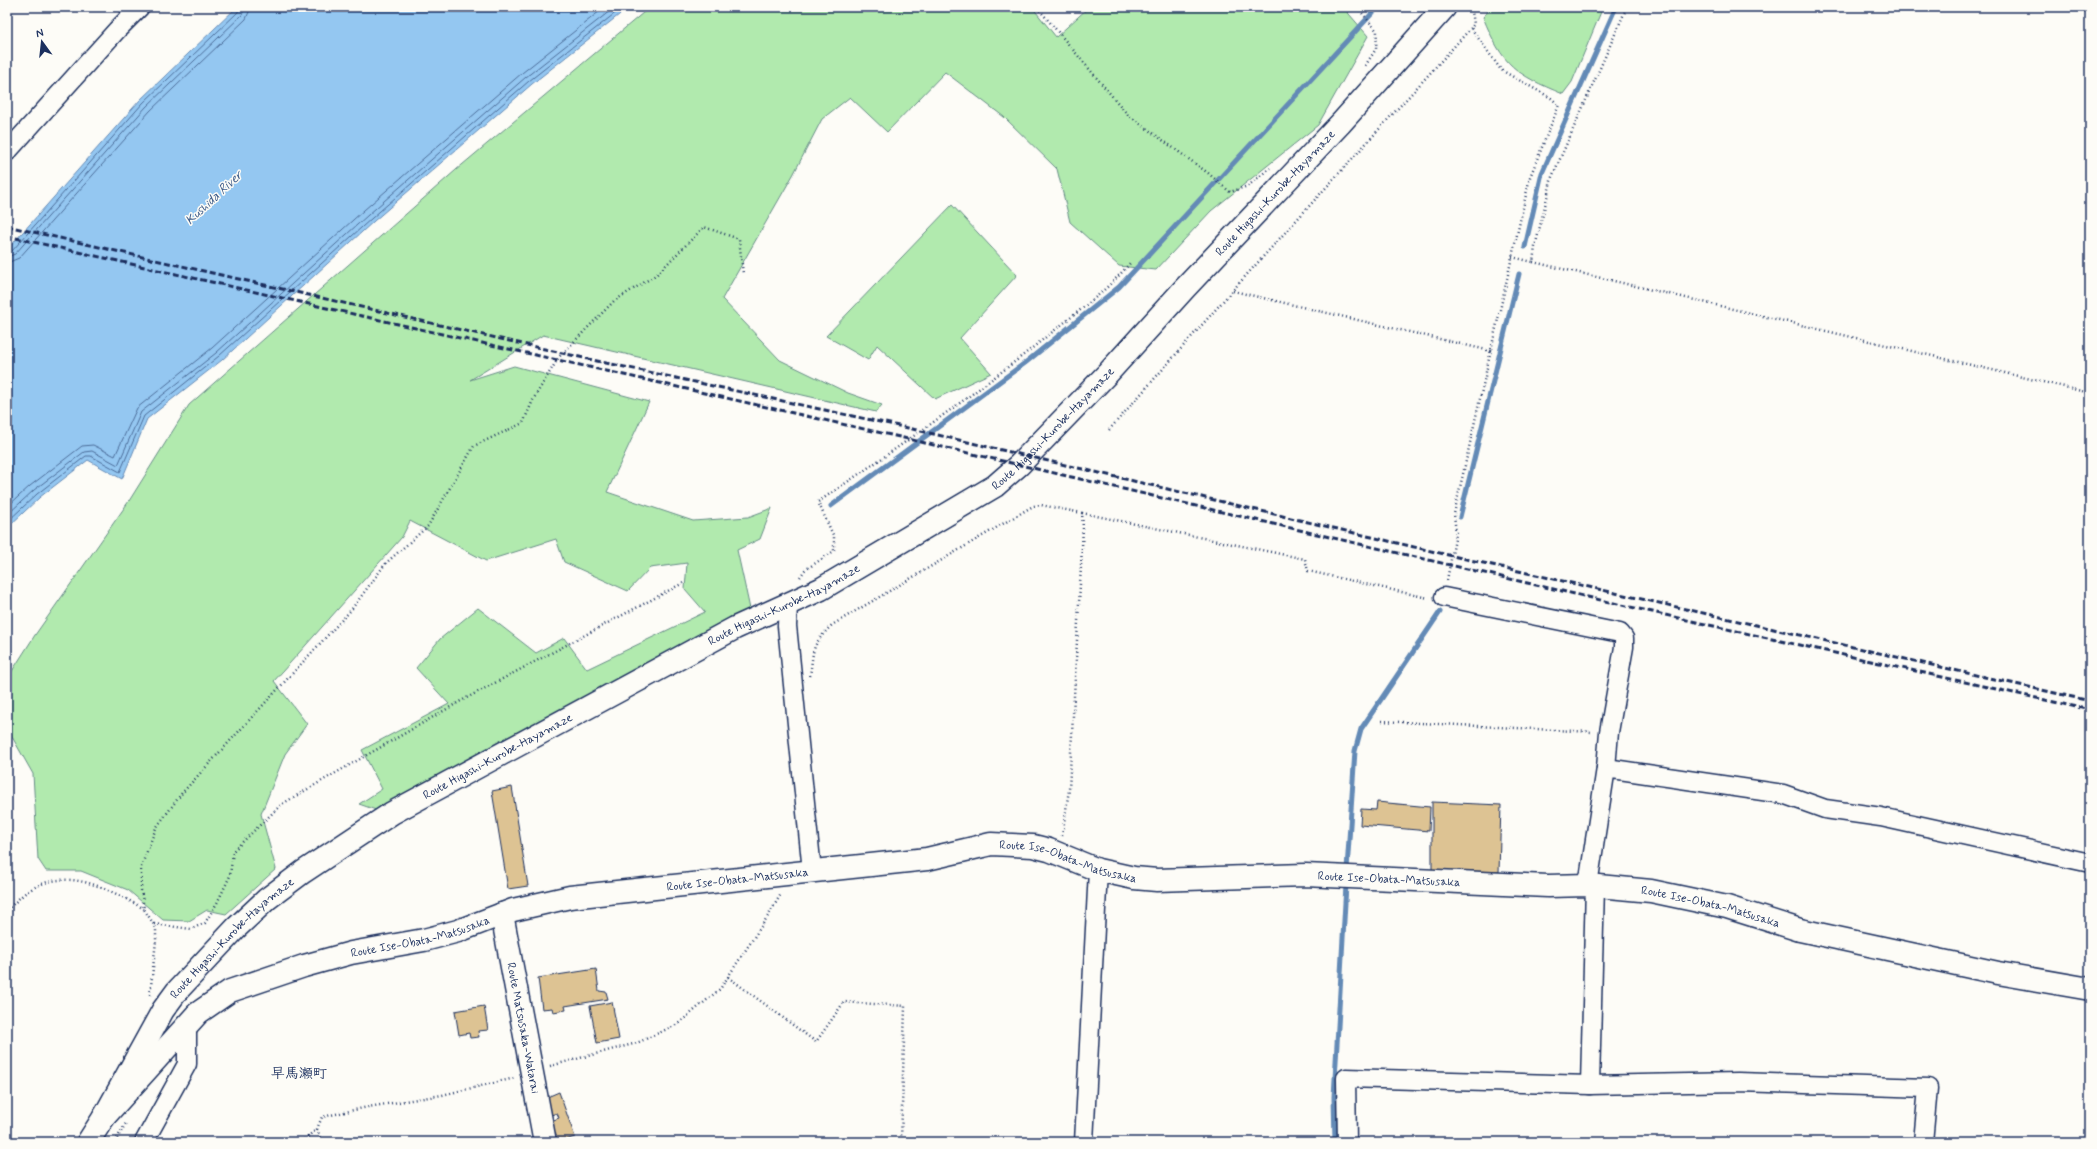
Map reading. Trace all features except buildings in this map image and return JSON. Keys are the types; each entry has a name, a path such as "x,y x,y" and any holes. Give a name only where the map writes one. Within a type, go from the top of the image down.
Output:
{"main road":[{"name":"Route Higashi-Kurobe-Hayamaze","path":"88,1142 104,1117 162,1010 177,991 236,928 267,899 302,872 345,842 419,798 735,628 788,604 858,567 995,486 1019,466 1108,373 1185,288 1341,123 1445,7"},
{"name":"Route Ise-Obata-Matsusaka","path":"104,1117 198,1013 221,996 262,979 351,953 424,940 458,931 502,914 540,904 599,893 927,859 991,844 1032,846 1059,854 1098,870 1134,878 1157,880 1305,875 1548,886 1591,885 1651,891 1686,897 1727,907 1807,931 1998,973 2090,989"},
{"name":"Route Matsusaka-Watarai","path":"502,914 545,1142"}],"street":[{"path":"7,152 117,30 140,7"},
{"path":"1444,597 1620,633 1624,638 1624,646 1609,732 1606,768 1591,885 1590,1085"},
{"path":"788,604 788,633 812,871"},
{"path":"1606,768 1783,794 1825,809 1881,817 2090,863"},
{"path":"1084,1142 1098,870"},
{"path":"144,1142 187,1064 187,1024"},
{"path":"1347,1142 1346,1078 1590,1085 1738,1082 1928,1088 1923,1142"}],"path":[{"path":"1037,7 1128,115 1226,188"},
{"path":"1357,7 1374,28"},
{"path":"1109,430 1232,290 1471,28 1474,24 1472,11 1475,7"},
{"path":"1533,262 1535,247 1552,177 1627,7"},
{"path":"810,678 814,648 817,640 832,625 1032,506 1040,505 1082,513 1305,559 1308,571 1433,599 1444,597 1456,534 1454,514 1490,351 1535,162 1559,105 1551,98 1501,70 1471,28"},
{"path":"149,1002 156,941 154,924 144,909 141,890 142,867 156,828 182,793 351,610 386,563 428,526 474,446 523,423 534,398 559,358 614,301 656,275 704,227 739,240 743,274"},
{"path":"1512,257 2090,393"},
{"path":"788,604 792,587 805,570 834,551 834,537 818,502 923,429 1020,358 1112,284 1130,263"},
{"path":"1232,290 1490,351"},
{"path":"1059,854 1069,790 1083,528 1082,513"},
{"path":"154,924 191,929 205,923 218,903 230,876 233,851 282,804 459,702 683,583"},
{"path":"1382,721 1609,732"},
{"path":"301,1142 317,1129 322,1117 368,1107 442,1095 532,1073 539,1069 637,1043 655,1036 678,1024 720,989 770,913 783,890 785,874"},
{"path":"7,910 29,890 55,880 70,879 104,888 144,909"},
{"path":"728,977 816,1042 844,1002 905,1006 901,1142"},
{"path":"317,1129 322,1142"}],"green space":[{"path":"650,7 1032,7 1056,37 1089,7 1343,7 1368,36 1318,125 1211,211 1156,270 1119,266 1070,222 1057,169 1004,117 945,72 887,132 850,97 822,119 793,175 722,299 780,360 848,393 882,405 876,412 543,335 470,380 514,366 649,402 607,492 693,521 748,517 772,508 760,539 737,550 750,609 376,810 359,804 382,789 362,750 449,704 416,668 440,639 478,608 536,653 564,638 587,669 705,612 685,589 687,563 650,568 628,591 564,562 556,539 486,561 410,521 402,537 274,681 307,724 285,754 261,814 276,869 226,914 207,910 189,921 163,920 128,890 81,871 46,871 38,859 33,774 7,728 7,679 35,635 129,501 189,405 456,170"},
{"path":"1492,7 1603,7 1572,82 1563,94 1522,74 1504,58 1490,34 1483,17"},
{"path":"952,205 1017,275 960,338 991,373 935,399 877,345 868,360 826,336"}],"water":[{"name":"Kushida River","path":"237,7 629,7 532,84 374,221 222,360 147,419 122,479 88,460 40,497 7,528 7,250 140,100"}],"waterway":[{"path":"831,506 1025,363 1119,287 1378,7"},
{"path":"1525,247 1542,173 1616,7"},
{"path":"1460,517 1519,274"},
{"path":"1347,869 1355,751 1361,729 1440,612"},
{"path":"1335,1142 1334,1097 1346,885"}],"railway":[{"path":"7,226 597,361 908,428 1444,554 2090,701"},
{"path":"7,236 895,436 1678,618 2090,710"}],"district":[{"name":"早馬瀬町","path":"299,1073"}]}
